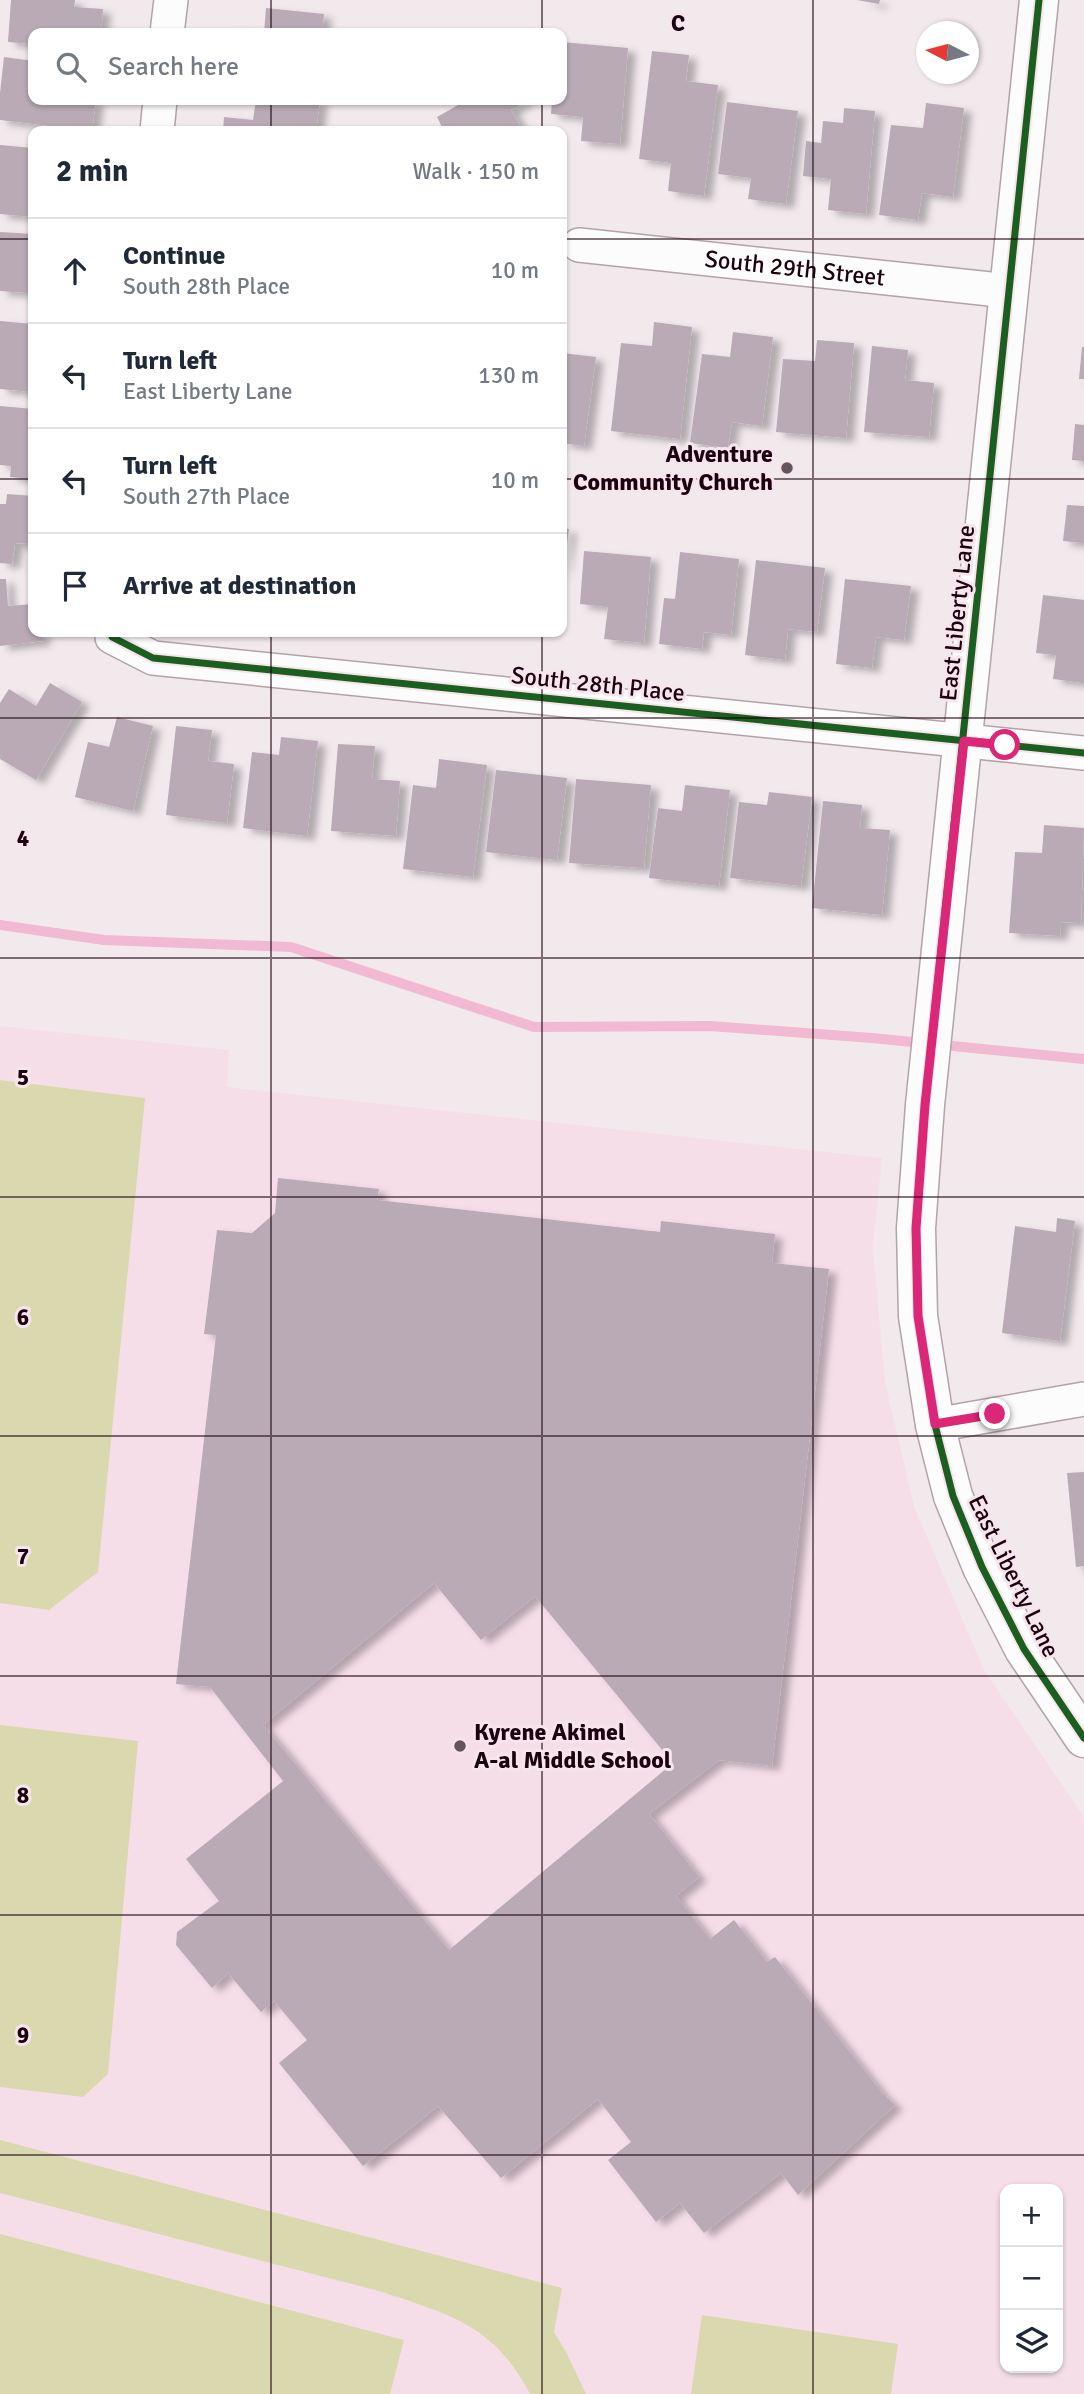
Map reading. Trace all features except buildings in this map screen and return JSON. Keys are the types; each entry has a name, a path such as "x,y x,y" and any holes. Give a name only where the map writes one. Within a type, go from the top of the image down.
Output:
{"street":[{"path":"168,28 171,0"},
{"name":"East Liberty Lane","path":"1039,0 925,1105 916,1228 918,1316 935,1424 953,1496 982,1566 1024,1649 1084,1738"},
{"path":"157,126 160,105"},
{"name":"South 29th Street","path":"579,245 1009,291"},
{"name":"South 28th Place","path":"117,637 153,658 1084,753"},
{"path":"935,1424 1084,1399"}],"shaded area":[{"path":"0,1026 229,1050 227,1087 882,1158 873,1248 885,1382 914,1506 984,1670 1084,1817 1084,2394 0,2394"},
{"path":"0,1080 145,1098 98,1572 49,1610 0,1603"},
{"path":"0,1725 138,1741 108,2074 83,2097 0,2087"},
{"path":"0,2140 562,2288 554,2332 586,2394 530,2394 516,2370 485,2337 448,2315 427,2307 379,2291 0,2193"},
{"path":"0,2234 404,2340 390,2394 0,2394"},
{"path":"702,2315 898,2344 891,2394 691,2394"}],"waterway":[{"path":"0,925 104,940 291,947 534,1027 710,1026 872,1038 1084,1059"}],"cycle path":[{"path":"1039,0 925,1105 916,1228 918,1316 935,1425 953,1496 982,1567 1024,1649 1084,1738"},
{"path":"112,637 153,658 1084,753"}],"place":[{"name":"Adventure Community Church","path":"787,468"},
{"name":"Kyrene Akimel A-al Middle School","path":"460,1746"}],"route":[{"path":"995,1414 935,1424 918,1316 916,1228 925,1105 964,741 1005,745"}]}
